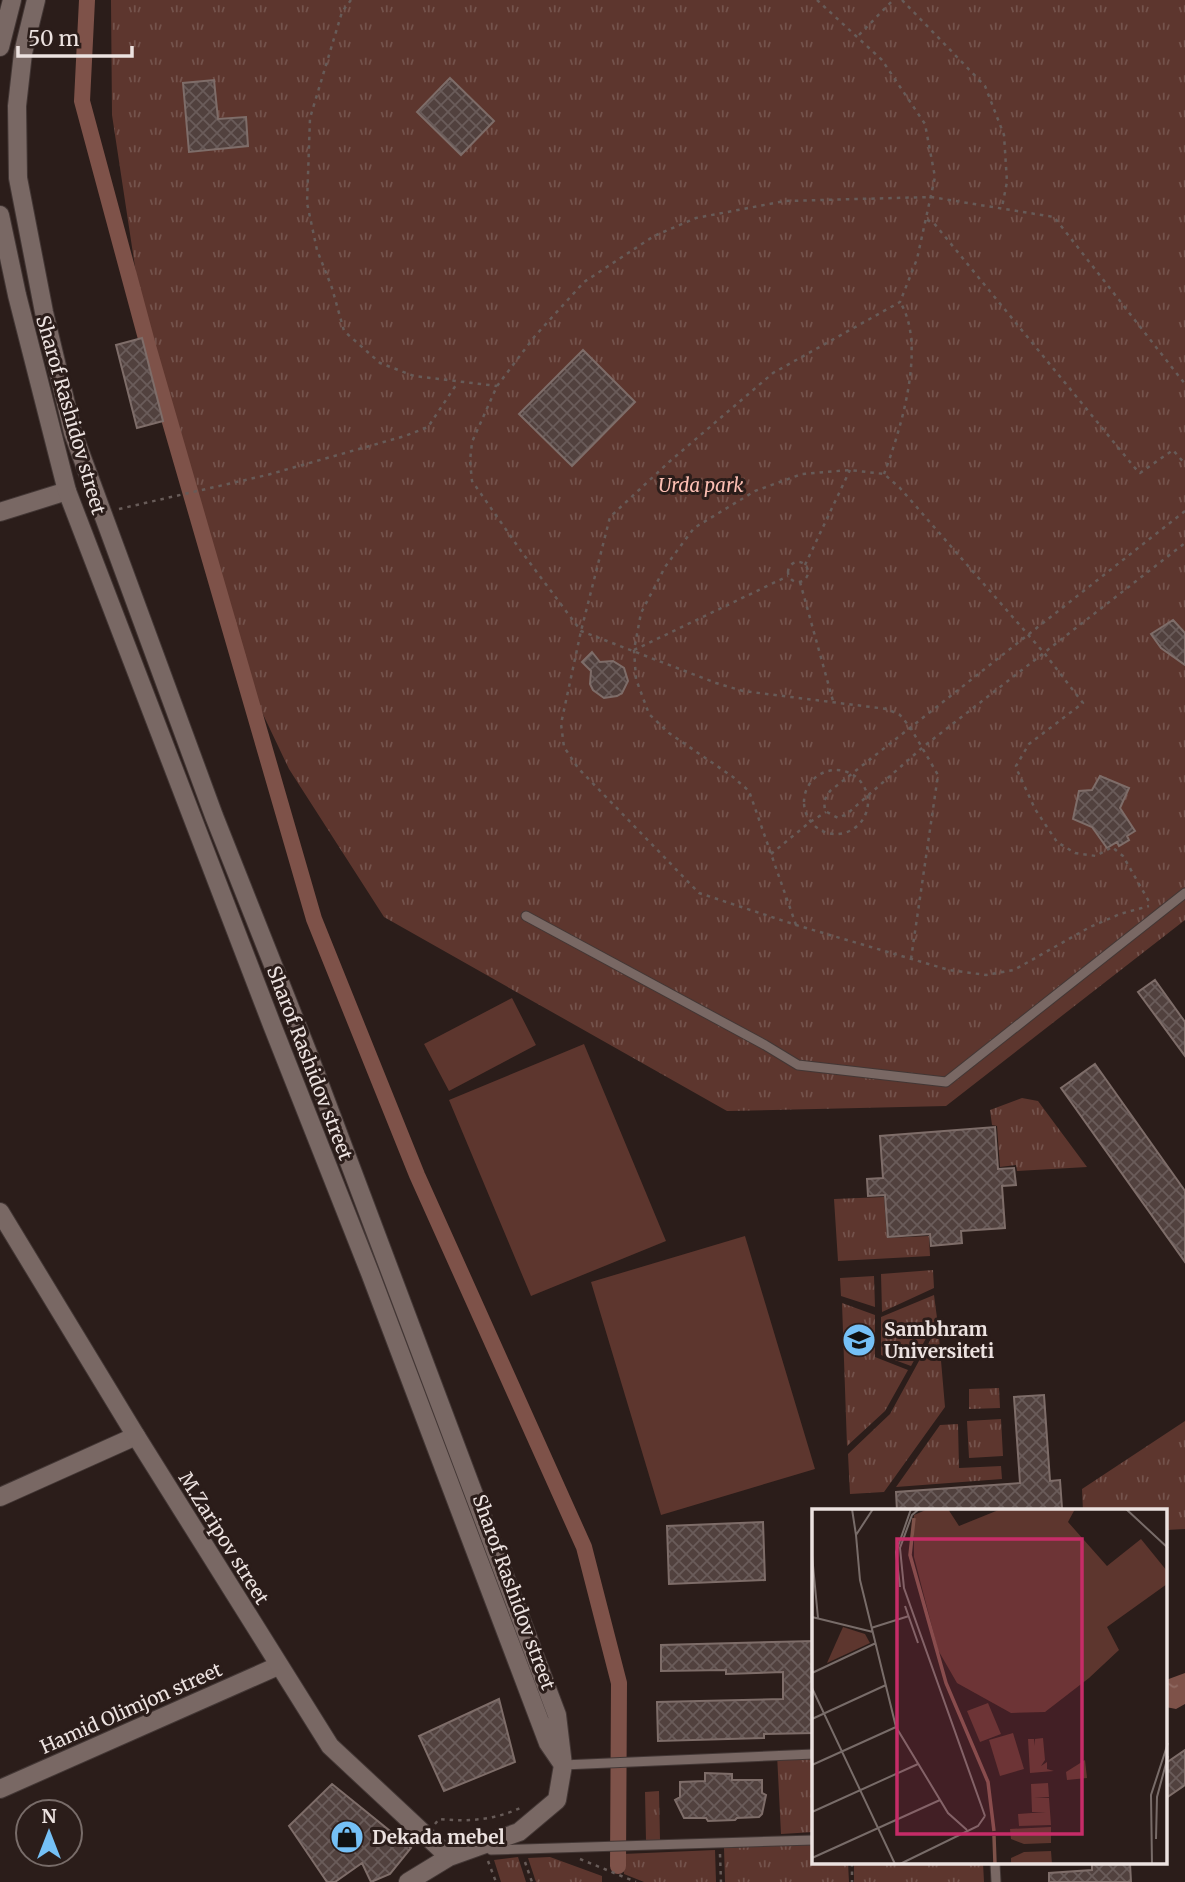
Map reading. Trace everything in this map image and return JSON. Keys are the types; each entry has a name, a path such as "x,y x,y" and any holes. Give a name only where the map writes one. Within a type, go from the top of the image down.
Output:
{"street":[{"path":"0,47 12,0"},
{"path":"36,0 23,54 17,106 18,178 47,326 73,433 214,816 313,1066 557,1715 563,1765 557,1800 519,1832 449,1857 408,1882"},
{"name":"Sharof Rashidov street","path":"0,215 20,308 67,491 272,1025 380,1297 548,1743 563,1765"},
{"path":"0,512 91,484"},
{"name":"M.Zaripov street","path":"0,1212 278,1666 330,1746 449,1857"},
{"path":"0,1497 136,1436"},
{"name":"Hamid Olimjon street","path":"0,1789 278,1666"}],"lane":[{"path":"526,916 798,1065 946,1082 1185,893"},
{"path":"563,1765 812,1754"},
{"path":"449,1857 521,1848 812,1840"},
{"path":"995,1864 996,1882"}],"path":[{"path":"351,0 342,12 310,118 307,203 317,250 332,288 344,331 380,363 414,376 497,386"},
{"path":"817,0 882,60 925,124 935,177 917,259 900,302 773,373 668,462 610,517 561,724 564,747 578,768 699,893 949,970 986,975 1014,970 1090,927 1120,914 1158,903"},
{"path":"858,36 893,0"},
{"path":"902,0 985,86 1004,135 1007,182 1001,209"},
{"path":"911,959 939,775 910,727 900,715 887,709 743,691 581,631 472,481 472,442 497,386 535,336 584,282 654,236 696,218 785,201 931,197 1054,217 1185,384"},
{"path":"927,220 933,222 1140,473 1173,450 1185,464"},
{"path":"884,474 908,393 911,360 909,331 900,302"},
{"path":"102,513 267,475 405,436 428,427 459,382"},
{"path":"805,565 850,470"},
{"path":"796,925 749,791 669,733 649,714 636,679 634,650 640,613 665,566 694,528 774,482 802,474 850,470 884,474 900,488 1045,654 1083,703 1029,744 1016,766 1018,772 1035,809 1057,842 1075,853 1096,856 1112,847 1123,856 1151,905"},
{"path":"1185,512 825,795 826,812 832,817 842,817 923,747 1185,543"},
{"path":"801,562 809,573 804,581 800,582 795,582 788,576 789,567 801,562"},
{"path":"634,650 788,576"},
{"path":"800,582 833,702"},
{"path":"834,770 852,775 863,785 867,794 866,814 852,830 833,834 823,832 810,822 804,808 807,788 823,773 834,770"},
{"path":"771,854 826,812"},
{"path":"720,1844 721,1882"},
{"path":"521,1848 532,1882"},
{"path":"554,1849 636,1882"},
{"path":"484,1851 496,1882"},
{"path":"852,1864 852,1882"}],"green space":[{"name":"Urda park","path":"111,0 1185,0 1185,920 946,1106 727,1111 384,917 289,769 260,708 174,425 142,313 112,115"},
{"path":"512,998 536,1045 449,1091 424,1044"},
{"path":"584,1044 666,1241 531,1296 449,1100"},
{"path":"1022,1098 1038,1101 1087,1167 1017,1171 1016,1165 1000,1167 997,1126 992,1125 990,1110"},
{"path":"884,1197 887,1238 929,1236 930,1256 838,1261 834,1199"},
{"path":"745,1236 815,1469 661,1515 591,1282"},
{"path":"933,1270 934,1288 882,1312 881,1274"},
{"path":"874,1276 875,1307 841,1296 840,1278"},
{"path":"934,1295 937,1318 911,1366 881,1355 881,1317"},
{"path":"842,1303 875,1315 875,1357 908,1370 885,1411 847,1446"},
{"path":"938,1326 945,1407 884,1492 850,1494 848,1454 890,1414"},
{"path":"999,1388 1000,1408 969,1409 969,1389"},
{"path":"1001,1419 1003,1456 969,1458 967,1421"},
{"path":"1185,1421 1185,1529 1168,1530 1168,1509 1083,1509 1082,1489"},
{"path":"958,1424 959,1468 1001,1466 1002,1479 896,1487 940,1425"},
{"path":"812,1752 812,1832 781,1834 777,1754"},
{"path":"659,1791 660,1840 646,1840 645,1792"},
{"path":"812,1844 812,1864 848,1864 849,1882 725,1882 724,1848"},
{"path":"715,1850 716,1882 644,1882 624,1874 623,1854"},
{"path":"518,1857 526,1882 501,1882 494,1860"},
{"path":"550,1857 602,1876 602,1882 536,1882 528,1858"},
{"path":"854,1864 983,1864 984,1882 854,1882"}],"water":[{"path":"1185,1673 1185,1704 1176,1709 1168,1707 1168,1679"}],"building":[{"path":"450,78 494,121 461,155 417,112"},
{"path":"214,80 218,119 246,117 248,146 189,152 183,83"},
{"path":"142,338 163,421 137,428 116,345"},
{"path":"583,350 635,402 572,466 519,414"},
{"path":"1173,620 1185,633 1185,665 1161,648 1151,634"},
{"path":"592,652 600,662 613,661 624,668 628,681 622,693 604,698 593,690 590,684 591,671 582,662"},
{"path":"1100,776 1129,788 1120,808 1135,831 1127,836 1129,840 1119,846 1117,842 1107,848 1092,827 1073,819 1079,791 1092,790"},
{"path":"1155,980 1185,1022 1185,1056 1138,992"},
{"path":"1095,1064 1185,1191 1185,1262 1061,1088"},
{"path":"995,1127 998,1169 1014,1168 1016,1185 1002,1186 1005,1228 961,1231 962,1243 931,1246 930,1234 888,1237 885,1195 868,1196 867,1179 883,1178 880,1136"},
{"path":"1044,1395 1050,1481 1060,1480 1062,1508 897,1509 896,1492 1020,1483 1014,1397"},
{"path":"763,1522 765,1580 669,1584 667,1526"},
{"path":"812,1641 812,1733 764,1734 764,1738 658,1741 657,1702 783,1699 783,1672 726,1674 726,1670 661,1671 661,1645"},
{"path":"499,1699 515,1762 444,1791 419,1736"},
{"path":"1185,1750 1185,1785 1168,1797 1168,1762"},
{"path":"705,1773 732,1774 732,1780 762,1780 762,1793 766,1795 762,1814 759,1817 735,1820 684,1818 675,1800 680,1797 680,1782 705,1781"},
{"name":"Dekada mebel","path":"332,1784 411,1848 390,1874 371,1882 362,1863 335,1882 327,1882 289,1826"},
{"path":"1092,1864 1130,1864 1131,1882 1049,1882 1049,1873 1092,1870"}],"waterway":[{"path":"87,0 82,101 148,346 314,919 417,1175 584,1547 619,1683 618,1866"}],"place":[{"name":"Sambhram Universiteti","path":"859,1340"},
{"name":"Dekada mebel","path":"347,1837"}]}
